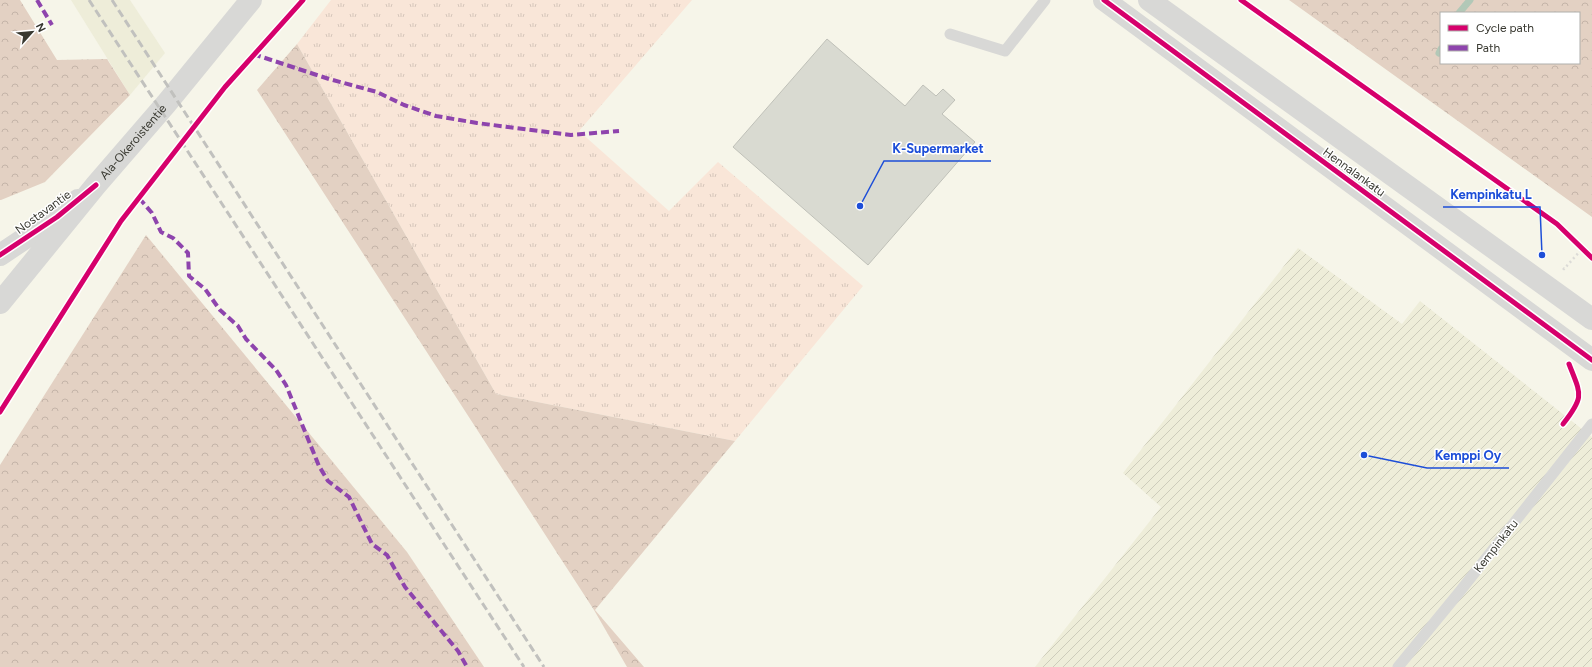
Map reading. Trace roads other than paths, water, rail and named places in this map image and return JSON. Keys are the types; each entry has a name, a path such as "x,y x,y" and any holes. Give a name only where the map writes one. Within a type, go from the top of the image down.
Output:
{"street":[{"name":"Ala-Okeroistentie","path":"0,303 96,185 166,104 251,0"},
{"name":"Hennalankatu","path":"1104,0 1592,360"},
{"name":"Hennalankatu","path":"1149,0 1592,319"},
{"name":"Nostavantie","path":"0,254 57,217 96,185"}],"lane":[{"path":"950,34 1005,51 1045,0"},
{"name":"Kempinkatu","path":"1398,667 1592,424"}],"waterway":[{"path":"1460,12 1470,0"}],"railway":[{"path":"89,0 524,667"},
{"path":"112,0 544,667"}],"place":[{"name":"K-Supermarket","path":"860,206"},
{"name":"Kempinkatu L","path":"1542,255"},
{"name":"Kemppi Oy","path":"1364,455"}]}
